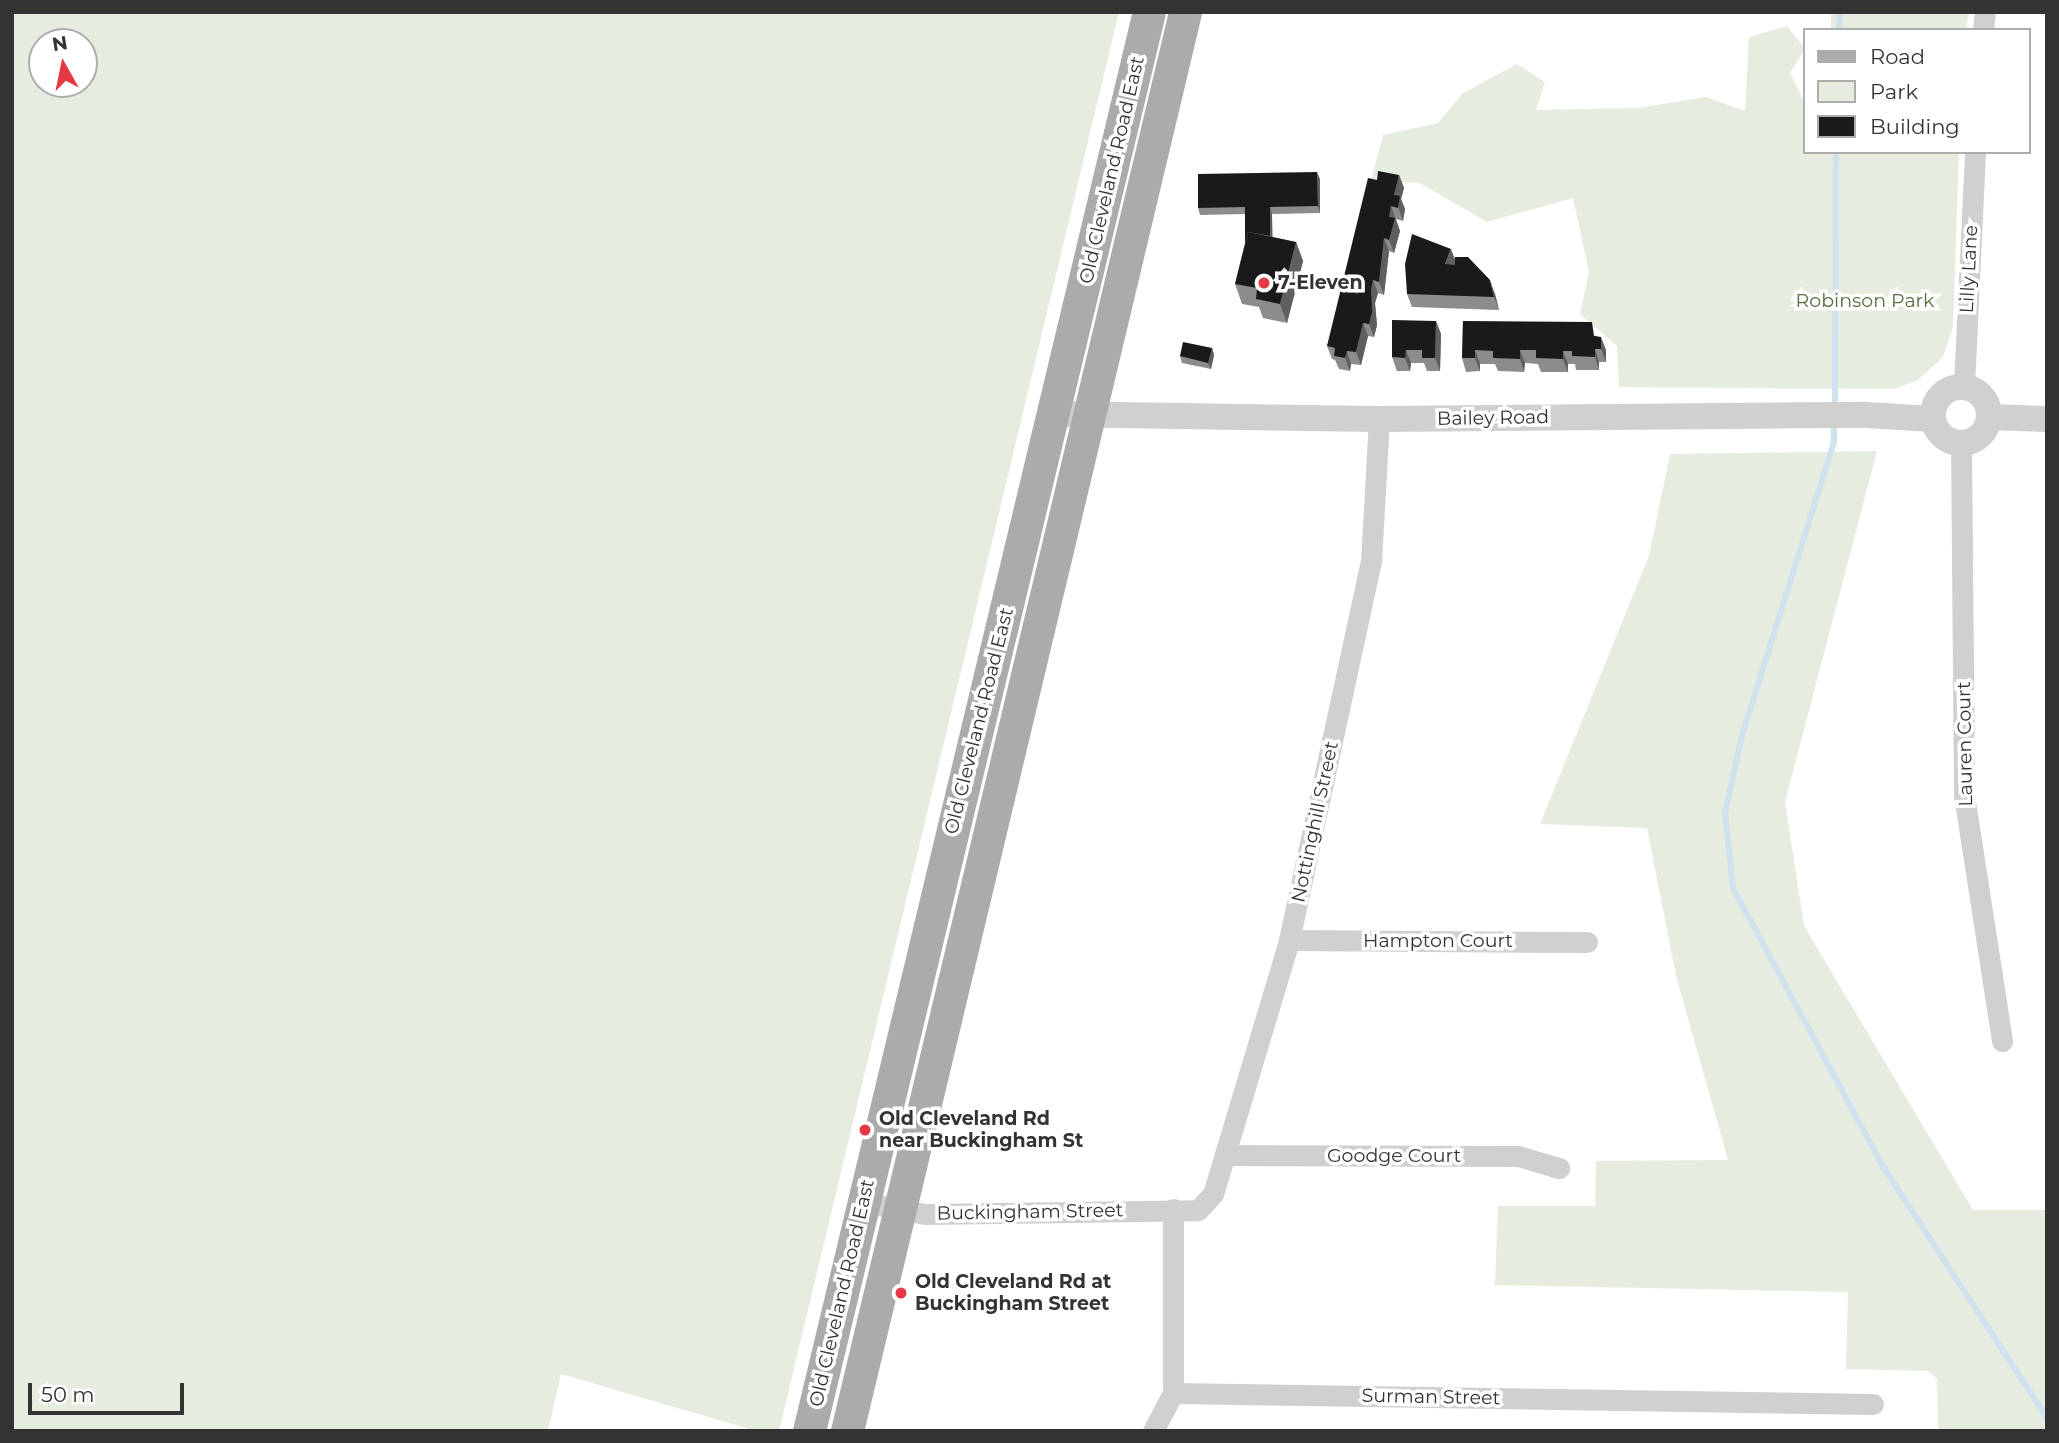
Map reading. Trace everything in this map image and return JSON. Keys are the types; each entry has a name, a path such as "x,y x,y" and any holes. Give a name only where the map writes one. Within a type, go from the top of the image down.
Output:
{"main road":[{"name":"Old Cleveland Road East","path":"809,1431 1149,12"},
{"name":"Old Cleveland Road East","path":"847,1431 1185,12"}],"street":[{"name":"Lilly Lane","path":"1964,386 1975,154"},
{"path":"1964,386 1985,400 1989,417 1983,432 1961,443 1945,439 1933,419 1940,395 1964,386"},
{"name":"Bailey Road","path":"1054,414 1379,419 1867,415 1933,419"},
{"path":"1989,417 2047,419"},
{"name":"Nottinghill Street","path":"1198,1210 1213,1194 1227,1155 1289,940 1371,562 1379,419"},
{"name":"Lauren Court","path":"1961,443 1964,794 2003,1041"},
{"name":"Hampton Court","path":"1289,940 1587,942"},
{"name":"Goodge Court","path":"1227,1155 1518,1156 1559,1168"},
{"name":"Buckingham Street","path":"863,1202 925,1214 1198,1210"},
{"path":"1153,1431 1173,1393 1173,1209"},
{"name":"Surman Street","path":"1173,1393 1872,1404"}],"green space":[{"path":"12,12 1119,12 779,1431 756,1431 561,1374 548,1431 12,1431"},
{"path":"1831,12 1969,12 1966,28 1831,28"},
{"name":"Robinson Park","path":"1787,26 1804,48 1790,73 1804,101 1804,154 1959,154 1953,327 1943,357 1918,380 1894,389 1619,387 1617,346 1580,314 1589,272 1573,198 1487,222 1420,183 1371,180 1383,135 1438,123 1463,93 1517,64 1545,82 1536,110 1638,108 1706,97 1745,111 1749,37"},
{"path":"1877,451 1785,802 1804,926 1973,1210 2047,1210 2047,1431 1938,1431 1937,1379 1928,1371 1846,1369 1848,1292 1495,1285 1498,1206 1595,1206 1596,1161 1728,1160 1676,976 1647,828 1540,824 1649,556 1670,454"}],"building":[{"path":"1378,171 1399,175 1394,195 1400,196 1398,208 1391,206 1389,217 1395,218 1389,240 1384,238 1379,282 1373,280 1369,324 1363,323 1356,352 1347,351 1345,358 1334,356 1335,348 1327,346 1368,178 1377,180"},
{"path":"1317,172 1318,206 1270,207 1270,236 1248,232 1245,243 1245,207 1198,208 1198,174"},
{"path":"1248,232 1296,242 1280,304 1256,299 1257,288 1235,284"},
{"path":"1412,234 1451,249 1445,264 1455,265 1455,257 1468,257 1490,280 1494,297 1407,294 1405,264"},
{"path":"1392,320 1436,321 1435,358 1422,358 1422,350 1406,350 1405,358 1392,357"},
{"path":"1463,321 1592,322 1594,336 1601,337 1601,349 1595,349 1595,357 1572,356 1572,351 1563,351 1563,359 1536,358 1536,350 1520,350 1520,359 1493,358 1493,351 1475,350 1475,358 1462,358"},
{"path":"1183,342 1212,348 1208,363 1180,356"}],"waterway":[{"path":"1839,28 1840,12"},
{"path":"1835,409 1836,154"},
{"path":"1834,420 1834,442 1742,735 1725,813 1733,888 1882,1165 2047,1418"}],"place":[{"name":"7-Eleven","path":"1264,283"},
{"name":"Old Cleveland Rd near Buckingham St","path":"865,1130"},
{"name":"Old Cleveland Rd at Buckingham Street","path":"901,1293"}]}
